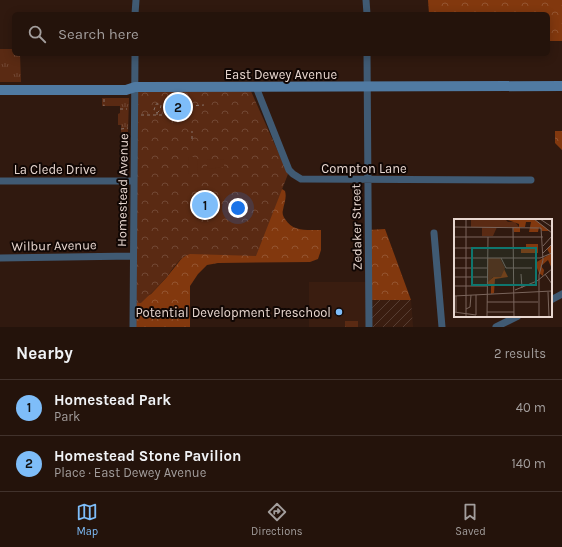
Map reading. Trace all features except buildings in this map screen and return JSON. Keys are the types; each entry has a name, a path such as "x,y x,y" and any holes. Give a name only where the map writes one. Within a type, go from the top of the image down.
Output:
{"street":[{"path":"135,12 136,0"},
{"path":"366,0 366,12"},
{"name":"Homestead Avenue","path":"132,327 135,56"},
{"name":"Zedaker Street","path":"367,56 369,327"},
{"name":"East Dewey Avenue","path":"0,90 562,86"},
{"name":"Compton Lane","path":"256,87 289,170 302,179 531,180"},
{"name":"La Clede Drive","path":"0,181 134,181"},
{"path":"434,233 442,327"},
{"name":"Wilbur Avenue","path":"0,258 133,256"},
{"path":"552,299 562,294"},
{"path":"496,327 516,317"}],"path":[{"path":"104,98 104,106"},
{"path":"140,115 165,115 173,111 184,113 184,104 186,101"},
{"path":"157,113 161,106 159,104 154,106 154,110 157,115"},
{"path":"190,106 204,105"},
{"path":"120,109 129,109"},
{"path":"121,128 129,128"},
{"path":"192,131 192,139"}],"shaded area":[{"name":"Potential Development Preschool","path":"309,282 369,282 369,327 309,327"},
{"path":"369,300 411,300 413,327 369,327"}],"green space":[{"path":"428,0 562,0 562,41 550,41 550,12 429,12"},
{"path":"0,49 12,49 12,56 20,56 21,82 0,82"},
{"path":"135,87 250,89 288,174 256,256 190,254 179,261 157,288 141,303 133,303"},
{"path":"102,98 129,98 128,132 121,132 121,125 118,125 120,106 102,106"},
{"path":"555,131 562,131 562,150 555,143"},
{"path":"188,157 197,157 198,173 189,174"},
{"path":"224,159 224,167 207,169 207,160"},
{"path":"277,189 282,189 286,194 283,213 284,218 288,223 296,228 321,230 321,250 318,259 310,262 218,263 207,265 198,274 190,286 190,327 133,327 133,303 151,294 182,258"},
{"path":"385,229 411,300 369,300 368,230"},
{"path":"345,321 358,321 358,327 345,327"}],"place":[{"name":"Homestead Stone Pavilion","path":"178,107"},
{"name":"Homestead Park","path":"205,205"},
{"name":"Potential Development Preschool","path":"339,312"}]}
